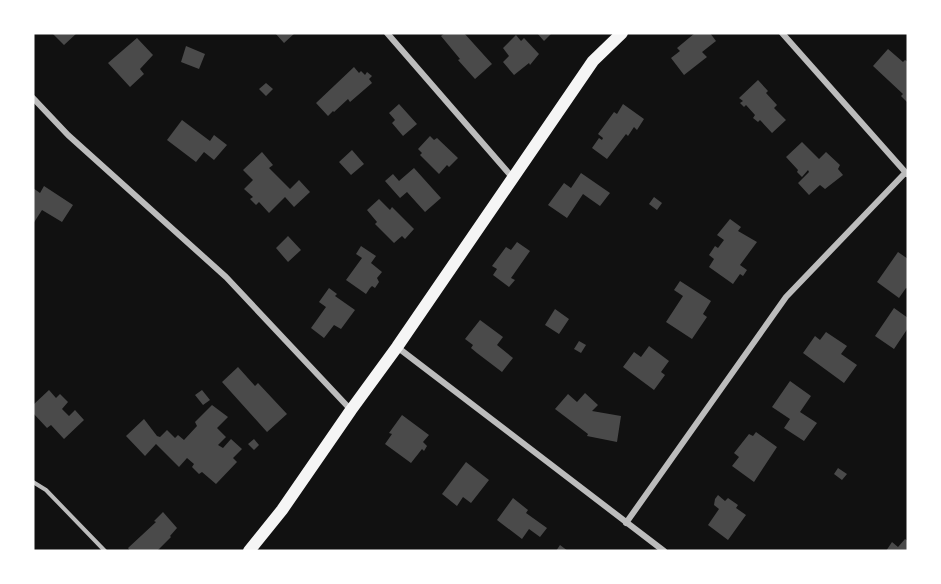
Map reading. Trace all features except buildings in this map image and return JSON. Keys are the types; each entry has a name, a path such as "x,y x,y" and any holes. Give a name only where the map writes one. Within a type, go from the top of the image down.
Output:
{"main road":[{"path":"249,551 282,510 397,347 593,61 622,33"}],"street":[{"path":"387,33 512,177"},
{"path":"626,523 786,297 907,174 782,33"},
{"path":"33,98 68,135 226,277 351,410"},
{"path":"397,347 664,551"}],"lane":[{"path":"33,482 46,490 105,551"}]}
